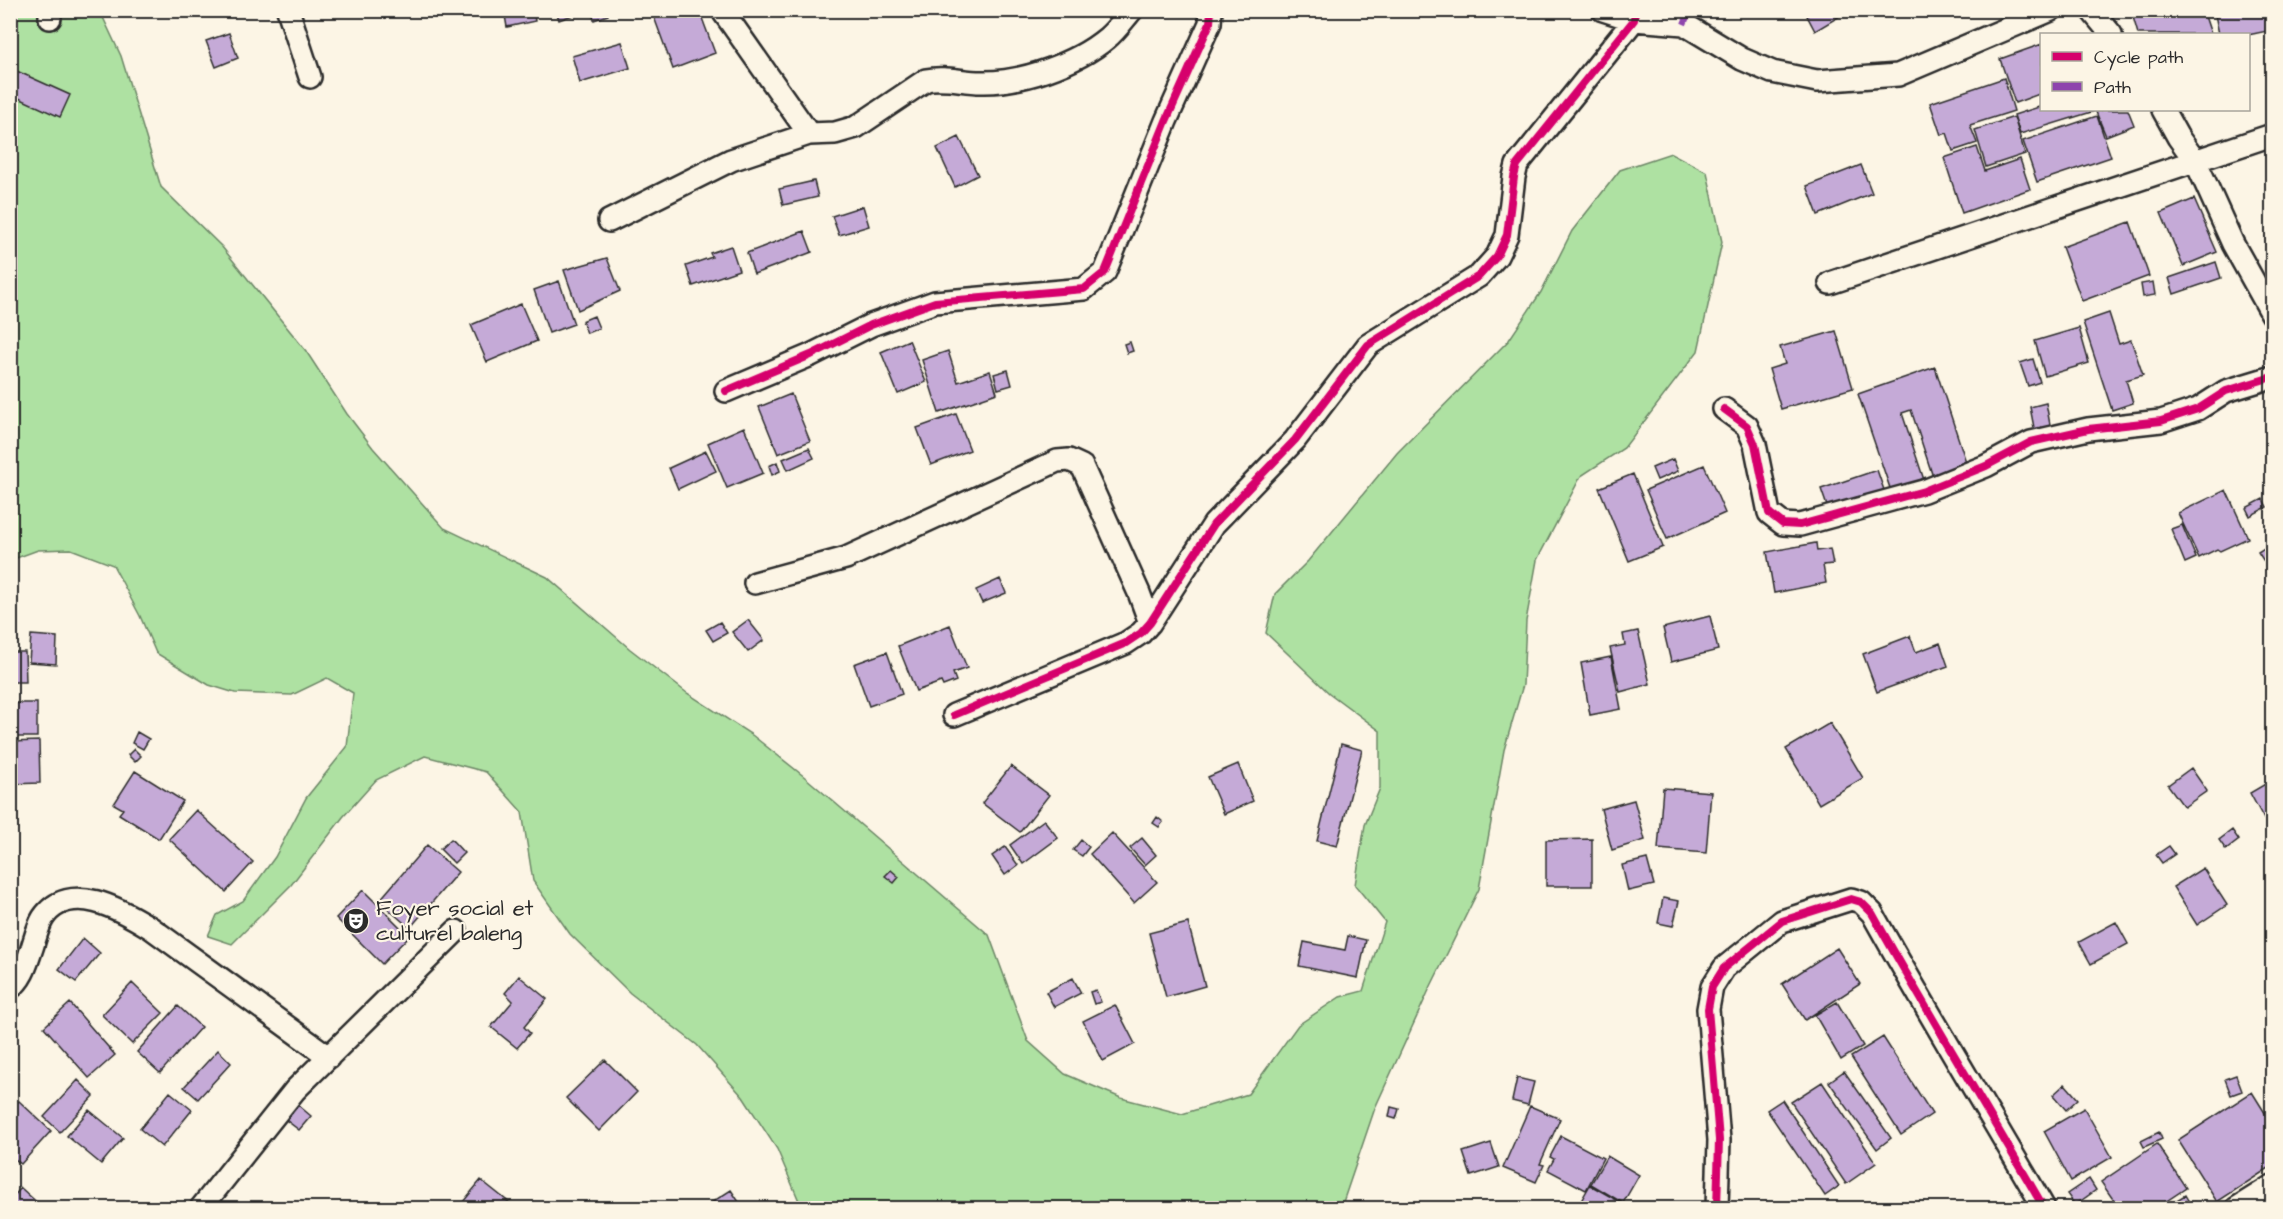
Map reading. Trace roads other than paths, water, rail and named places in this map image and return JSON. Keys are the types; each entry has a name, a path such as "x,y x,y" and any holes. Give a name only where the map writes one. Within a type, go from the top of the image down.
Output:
{"street":[{"path":"288,10 310,77"},
{"path":"609,221 731,160 809,134 835,133 856,127 926,80 935,78 983,82 1026,77 1064,63 1108,38 1132,10"},
{"path":"726,391 811,355 871,325 935,303 1084,289 1105,272 1166,121 1210,23 1211,10"},
{"path":"1603,10 1684,24 1742,58 1772,72 1817,81 1898,75 2051,10"},
{"path":"2091,10 2110,33"},
{"path":"724,13 809,134"},
{"path":"954,715 1126,643 1141,633 1150,623 1214,525 1295,440 1368,345 1479,276 1497,256 1507,235 1517,165 1635,15"},
{"path":"2164,111 2196,162 2233,244 2272,314"},
{"path":"1830,283 2272,135"},
{"path":"1724,409 1747,426 1755,444 1769,513 1783,524 1800,525 1924,491 1986,465 2031,442 2088,429 2161,421 2198,410 2226,392 2272,376"},
{"path":"755,583 846,558 1057,460 1069,460 1082,466 1139,593 1150,623"},
{"path":"10,988 23,973 43,918 58,903 76,898 121,910 151,927 328,1057"},
{"path":"1717,1209 1719,1140 1708,1009 1712,987 1724,968 1782,921 1851,899 1861,902 1872,913 1921,1001 1982,1100 2044,1209"},
{"path":"201,1209 295,1090 456,931"},
{"path":"2237,1209 2272,1186"}],"place":[{"name":"Foyer social et culturel baleng","path":"356,921"}]}
